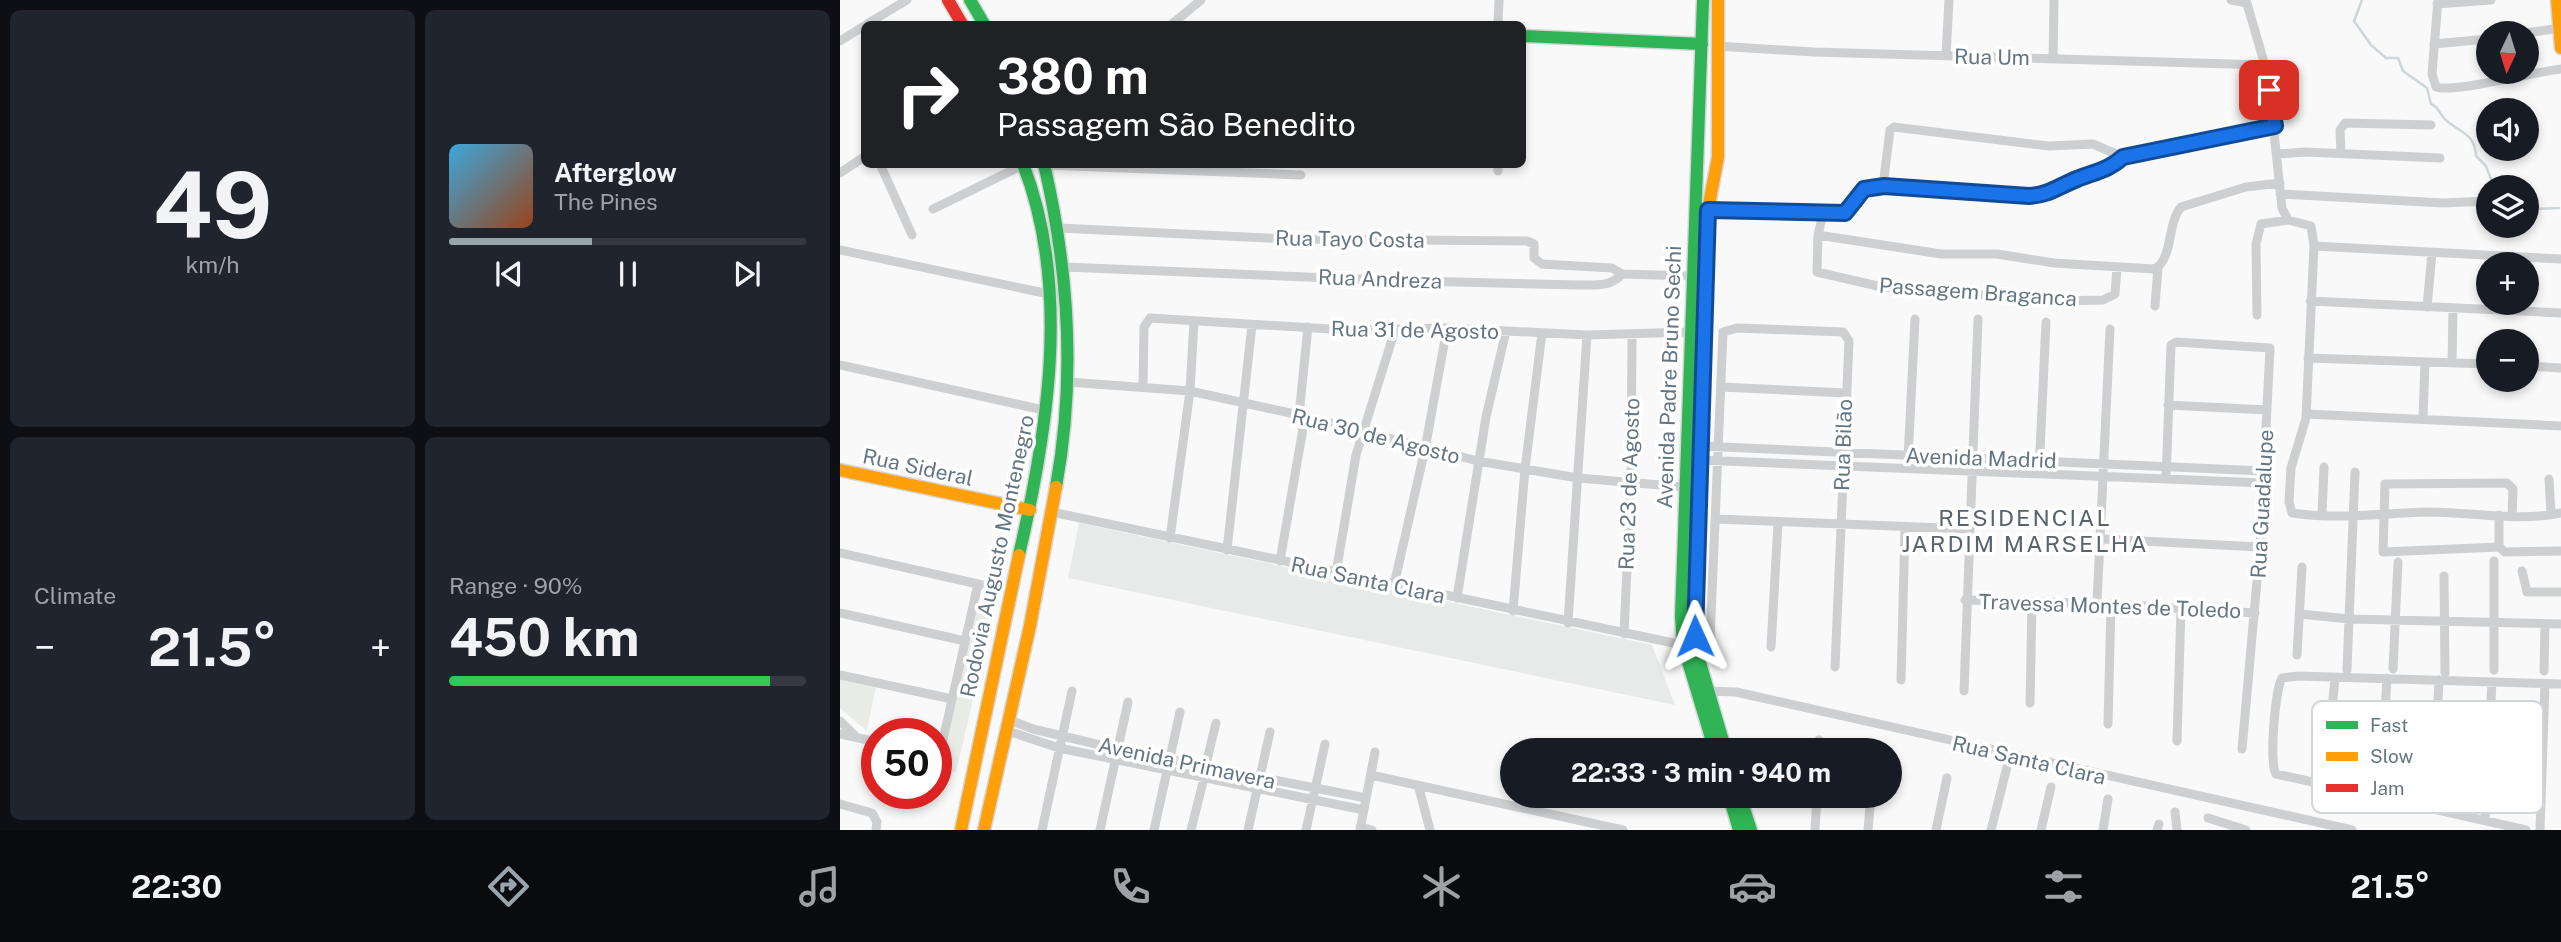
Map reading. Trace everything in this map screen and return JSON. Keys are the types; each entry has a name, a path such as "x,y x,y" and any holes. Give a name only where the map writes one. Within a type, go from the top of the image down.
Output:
{"main road":[{"path":"948,0 960,21"},
{"path":"970,0 982,21"},
{"name":"Avenida Padre Bruno Sechi","path":"1703,0 1700,140 1684,487 1684,645 1711,738"},
{"name":"Avenida Padre Bruno Sechi","path":"1718,0 1718,145 1708,210 1698,460 1695,640 1722,738"},
{"path":"2557,0 2561,48"},
{"path":"1526,36 1702,44"},
{"path":"1700,140 1708,149 1718,145"},
{"path":"1698,161 1711,159 1717,165"},
{"name":"Rodovia Augusto Montenegro","path":"961,830 987,697 1030,510 1048,411 1049,294 1037,212 1024,168"},
{"name":"Rodovia Augusto Montenegro","path":"984,830 1009,726 1065,437 1069,320 1059,228 1045,168"},
{"name":"Rua Sideral","path":"840,470 1030,510"},
{"path":"1019,558 1042,562"},
{"path":"970,792 992,796"},
{"path":"1733,808 1739,830"},
{"path":"1744,808 1751,830"}],"street":[{"path":"873,21 907,0"},
{"path":"1176,21 1201,0"},
{"path":"1498,21 1499,0"},
{"path":"1946,56 1949,0"},
{"path":"2053,58 2054,0"},
{"path":"2231,0 2247,2 2266,65 2275,126 2280,194 2288,220"},
{"path":"2491,0 2438,2 2432,80 2436,87 2444,89 2561,69"},
{"path":"840,41 861,28"},
{"path":"2539,31 2560,28"},
{"path":"2434,44 2476,40"},
{"name":"Rua Um","path":"1717,46 2225,66 2266,65"},
{"path":"2341,153 2340,130 2345,123 2431,125"},
{"path":"1708,210 1845,213 1864,189 1884,186 2039,195 2056,191 2075,179 2105,171 2123,157 2275,126"},
{"path":"1884,186 1888,141 1894,127 2049,146 2093,144 2123,157"},
{"path":"2278,154 2341,153 2440,158"},
{"path":"840,173 861,159"},
{"path":"882,168 912,235"},
{"path":"933,209 1017,168"},
{"path":"1191,168 1301,175"},
{"path":"2155,306 2158,268 2163,261 2172,222 2181,207 2246,187 2280,183"},
{"path":"2280,194 2430,203 2476,201"},
{"path":"1823,214 1818,235 1941,254 1997,254 2117,268 2158,268"},
{"path":"2257,315 2258,232 2263,222 2288,220 2311,226 2314,246 2306,414 2291,468 2289,509 2292,513 2353,515 2424,512 2512,516 2556,514 2549,480"},
{"name":"Rua Tayo Costa","path":"1059,228 1289,239 1527,240 1534,243 1534,258 1542,264 1609,267 1622,274"},
{"name":"Passagem Braganca","path":"1818,235 1816,270 1826,276 1882,287 2059,301 2110,300 2115,294 2117,268"},
{"path":"2314,246 2561,258"},
{"path":"840,250 1049,294"},
{"path":"2427,307 2432,253"},
{"name":"Rua Andreza","path":"1064,267 1579,285 1605,284 1622,274 1692,276"},
{"path":"2310,301 2561,313"},
{"path":"2452,363 2453,309"},
{"name":"Rua 31 de Agosto","path":"1143,386 1144,327 1150,318 1252,325 1395,330 1447,328 1587,335 1691,332"},
{"path":"1908,467 1915,319"},
{"path":"1964,691 1965,600 1979,319"},
{"path":"1170,538 1190,391 1194,321"},
{"path":"2039,473 2046,322"},
{"path":"1227,550 1252,325"},
{"path":"1280,561 1302,416 1308,327"},
{"path":"1394,585 1425,449 1438,363 1447,328"},
{"name":"Rua Bilão","path":"1721,387 1722,336 1725,329 1843,332 1849,341 1835,667"},
{"path":"1336,573 1349,488 1363,432 1395,330"},
{"path":"2097,603 2110,330"},
{"path":"1457,598 1478,461 1506,331"},
{"path":"1513,611 1525,469 1542,333"},
{"name":"Rua 23 de Agosto","path":"1624,634 1631,482 1632,334"},
{"path":"1568,623 1587,335"},
{"name":"Rua Guadalupe","path":"2168,405 2171,345 2182,342 2270,348 2260,547 2242,749"},
{"path":"2308,358 2476,364"},
{"path":"2423,419 2425,362"},
{"path":"840,365 1048,411"},
{"path":"2539,367 2561,368"},
{"name":"Rua 30 de Agosto","path":"1068,383 1190,391 1243,405 1302,416 1478,461 1578,478 1684,487"},
{"path":"1710,640 1721,387 1845,393"},
{"path":"2166,479 2168,405 2267,410"},
{"path":"2306,414 2561,426"},
{"name":"Avenida Madrid","path":"1699,446 2264,471"},
{"name":"Avenida Madrid","path":"1698,460 2263,483"},
{"path":"2322,514 2324,467"},
{"path":"2347,670 2355,472"},
{"path":"2512,516 2513,489 2507,483 2385,484 2383,552 2499,547 2505,552 2561,551"},
{"name":"Rua Santa Clara","path":"1052,512 1568,623 1684,645"},
{"path":"2499,515 2499,547"},
{"path":"1716,519 1969,529"},
{"path":"1772,647 1778,523"},
{"path":"1901,680 1905,528"},
{"path":"2102,539 2260,547"},
{"path":"840,553 978,584 947,718"},
{"path":"2494,561 2494,670"},
{"path":"2393,669 2398,620 2398,562"},
{"path":"2297,655 2302,567"},
{"path":"2522,570 2527,592 2561,592"},
{"path":"2440,701 2444,576"},
{"name":"Travessa Montes de Toledo","path":"1965,600 2097,603 2255,612"},
{"path":"2030,704 2032,602"},
{"path":"2108,724 2111,604"},
{"path":"2177,741 2181,608"},
{"path":"840,613 965,641"},
{"path":"2300,614 2349,619 2561,624"},
{"path":"2544,671 2545,624"},
{"path":"840,674 952,699"},
{"path":"2312,782 2276,774 2273,757 2278,689 2282,678 2442,676 2492,682 2561,684"},
{"path":"2333,701 2335,678"},
{"path":"2386,701 2387,678"},
{"path":"2491,701 2492,682"},
{"path":"2543,742 2545,684"},
{"path":"1042,830 1072,691"},
{"name":"Rua Santa Clara","path":"1707,691 1736,692 2352,830"},
{"path":"1100,830 1128,702"},
{"path":"1154,830 1180,712"},
{"path":"840,721 857,737"},
{"path":"1191,830 1216,723"},
{"name":"Avenida Primavera","path":"1009,726 1061,737 1116,754 1204,773 1366,799"},
{"name":"Avenida Primavera","path":"1009,726 1059,748 1116,754"},
{"path":"1248,830 1256,783 1270,732"},
{"path":"840,734 861,738"},
{"path":"1306,830 1325,744"},
{"path":"1372,830 1360,828 1375,752"},
{"path":"1991,830 2010,755"},
{"path":"1371,775 1419,788 1623,830"},
{"path":"1936,830 1947,778"},
{"name":"Avenida Primavera","path":"1256,783 1313,800 1364,810"},
{"path":"2041,830 2051,787"},
{"path":"1419,788 1430,830"},
{"path":"2103,830 2108,799"},
{"path":"840,804 872,813 877,822 876,830"},
{"path":"1815,830 1816,808"},
{"path":"1868,830 1870,808"},
{"path":"2175,812 2176,830"},
{"path":"2453,813 2526,830"},
{"path":"2485,813 2485,820"},
{"path":"2208,818 2246,830"},
{"path":"2304,830 2306,819"}],"shaded area":[{"path":"1079,523 1652,645 1675,705 1068,578"},
{"path":"978,606 990,613 985,649 956,772 952,772 952,722"},
{"path":"840,679 876,686 870,718 861,718 861,726 840,708"}],"waterway":[{"path":"2362,0 2354,21 2371,45 2386,58 2398,58 2403,71 2427,88 2431,104 2445,119 2470,138 2476,156 2486,166 2490,175"},
{"path":"2539,209 2559,208"}],"tunnel":[{"path":"978,584 1011,591"}],"traffic: fast":[{"path":"970,0 982,21"},
{"path":"1703,0 1681,616 1683,645 1711,738"},
{"path":"1526,36 1702,44"},
{"path":"1019,555 1039,458 1050,359 1047,259 1038,211 1024,168"},
{"path":"1045,168 1059,244 1067,325 1066,406 1056,487"},
{"path":"1704,305 1695,609 1698,656 1722,738"},
{"path":"1733,808 1739,830"},
{"path":"1744,808 1751,830"}],"traffic: slow":[{"path":"1704,305 1708,210 1718,157 1718,0"},
{"path":"2557,0 2561,48"},
{"path":"840,470 1030,510"},
{"path":"984,830 1030,626 1056,487"},
{"path":"961,830 1019,555"}],"traffic: jam":[{"path":"948,0 960,21"}],"district":[{"name":"RESIDENCIAL JARDIM MARSELHA","path":"2025,530"}],"route":[{"path":"1695,636 1708,210 1836,215 1851,209 1864,189 1884,186 2003,192 2029,196 2048,194 2075,179 2105,171 2123,157 2172,149 2234,132 2275,126 2269,90"}]}
